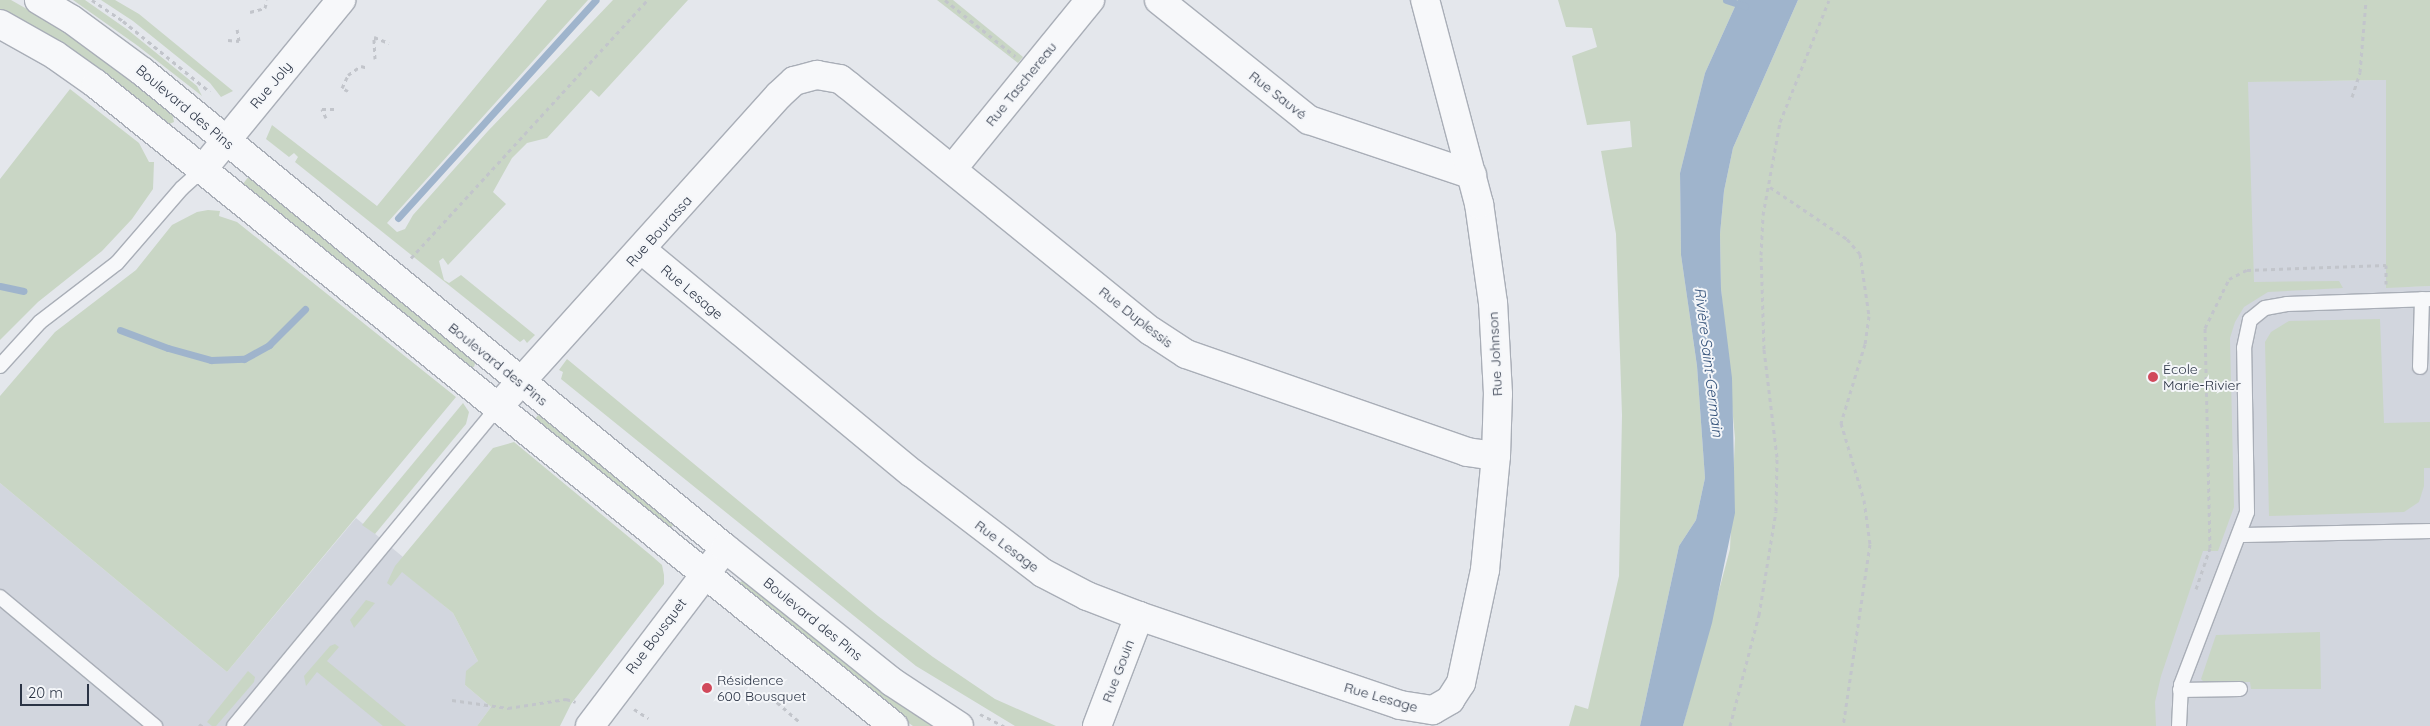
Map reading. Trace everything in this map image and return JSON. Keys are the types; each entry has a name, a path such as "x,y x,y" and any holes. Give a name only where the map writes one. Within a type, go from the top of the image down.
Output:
{"street":[{"name":"Boulevard des Pins","path":"39,0 113,49 724,548 892,682 959,726"},
{"name":"Rue Joly","path":"202,170 341,0"},
{"name":"Rue Taschereau","path":"953,168 1090,0"},
{"name":"Rue Sauvé","path":"1160,0 1309,120 1472,175"},
{"name":"Rue Johnson","path":"1425,0 1472,175 1484,236 1493,303 1498,377 1496,456 1485,570 1464,673 1456,691 1443,706"},
{"path":"0,24 75,69 498,407 703,576 894,726"},
{"name":"Rue Bourassa","path":"498,407 642,250 786,88 806,76 830,76"},
{"name":"Rue Duplessis","path":"830,76 849,86 953,168 1151,331 1186,354 1467,452 1496,456"},
{"name":"Rue Lesage","path":"642,250 912,473 1025,561 1064,584 1139,616 1400,705 1432,710 1443,706"},
{"name":"Rue Bousquet","path":"590,726 724,548"},
{"name":"Rue Gouin","path":"1097,726 1139,616"}],"lane":[{"path":"0,366 40,322 117,263 182,188 202,170"},
{"path":"2179,726 2180,690 2239,535 2248,503 2244,348 2250,320 2265,308 2287,304 2426,299 2420,366"},
{"path":"234,726 498,407"},
{"path":"2239,535 2430,531"},
{"path":"0,597 155,726"},
{"path":"2180,690 2240,689"}],"path":[{"path":"250,12 265,8 267,0"},
{"path":"408,260 647,0"},
{"path":"944,0 1033,70"},
{"path":"1730,726 1759,615 1776,511 1776,457 1764,349 1761,255 1764,215 1780,122 1829,0"},
{"path":"2352,97 2360,72 2366,0"},
{"path":"228,40 238,41 237,29"},
{"path":"376,59 374,37 389,42"},
{"path":"348,91 342,88 348,75 361,66 368,68"},
{"path":"326,118 322,108 334,109"},
{"path":"1770,187 1847,240 1860,254 1869,316 1865,344 1841,423 1864,500 1870,544 1843,726"},
{"path":"2194,595 2210,548 2205,328 2229,279 2247,270 2386,265"},
{"path":"771,697 799,722"},
{"path":"452,700 508,708 566,699 576,702"},
{"path":"631,707 648,718"}],"shaded area":[{"name":"École Marie-Rivier","path":"2131,0 2229,82 2386,80 2386,287 2430,286 2430,726 1860,726"},
{"path":"0,483 227,672 356,518 403,557 402,571 453,613 478,661 465,685 491,707 477,726 0,726"}],"green space":[{"path":"0,0 11,0 64,30 172,112 174,122 167,125 0,10"},
{"path":"73,0 85,0 128,30 197,86 202,96 138,46"},
{"path":"101,0 115,0 139,14 233,91 221,97 210,83 133,21"},
{"path":"547,0 588,0 387,223 397,232 405,229 413,215 488,131 613,0 688,0 599,97 591,90 547,138 527,143 512,158 493,192 506,204 448,265 443,258 439,261 444,280 449,283 461,275 535,335 527,343 524,339 520,342 295,162 298,157 294,153 289,157 266,139 272,125 377,206"},
{"path":"937,0 953,0 1023,57 1018,63"},
{"path":"1558,0 1738,0 1705,73 1680,173 1681,255 1697,366 1705,478 1696,520 1679,546 1640,726 1569,726 1575,705 1588,709 1619,576 1622,415 1616,234 1601,151 1632,147 1630,121 1587,125 1572,56 1597,47 1592,28 1566,27"},
{"path":"1798,0 2430,0 2430,286 2386,288 2386,80 2248,82 2254,282 2339,281 2343,288 2268,292 2244,307 2235,322 2230,338 2234,507 2218,551 2203,551 2161,676 2155,702 2156,726 1683,726 1730,549 1735,438 1721,289 1720,234 1724,191 1733,148"},
{"path":"70,89 139,143 149,162 154,162 153,189 132,219 102,251 38,302 0,340 0,179"},
{"path":"249,176 476,360 474,367 470,367 243,184"},
{"path":"208,210 220,211 219,216 237,222 456,397 227,672 0,483 0,396 55,332 136,270 172,225 197,212"},
{"path":"2380,319 2384,423 2430,422 2430,468 2424,468 2424,486 2419,502 2404,512 2269,516 2265,342 2271,332 2289,321"},
{"path":"567,359 878,616 933,657 995,699 1056,726 1015,726 916,666 561,379 563,372 559,370"},
{"path":"463,403 469,412 466,424 375,534 362,525"},
{"path":"539,414 674,524 669,530 534,420"},
{"path":"514,442 653,557 662,565 664,575 664,584 571,704 560,726 477,726 491,707 465,685 466,671 478,661 453,613 402,572 391,586 387,583 395,566 493,448"},
{"path":"744,580 890,697 932,726 913,726 886,707 737,584"},
{"path":"366,600 375,603 354,628 350,620"},
{"path":"2320,632 2321,689 2251,689 2250,682 2204,682 2201,679 2216,635"},
{"path":"335,644 339,647 327,661 406,726 383,726 317,672 306,686 304,676 330,646"},
{"path":"248,671 255,677 254,682 216,726 212,726 207,722"}],"water":[{"name":"Rivière Saint-Germain","path":"1738,0 1798,0 1733,148 1724,191 1720,234 1721,289 1732,378 1735,513 1712,623 1683,726 1640,726 1679,546 1696,520 1705,478 1697,366 1681,255 1680,173 1705,73"}],"waterway":[{"path":"398,218 596,0"},
{"path":"1726,0 1745,6"},
{"path":"0,286 23,291"},
{"path":"120,330 168,348 211,360 244,359 269,345 305,309"}],"place":[{"name":"École Marie-Rivier","path":"2153,377"},
{"name":"Résidence 600 Bousquet","path":"707,688"}]}
